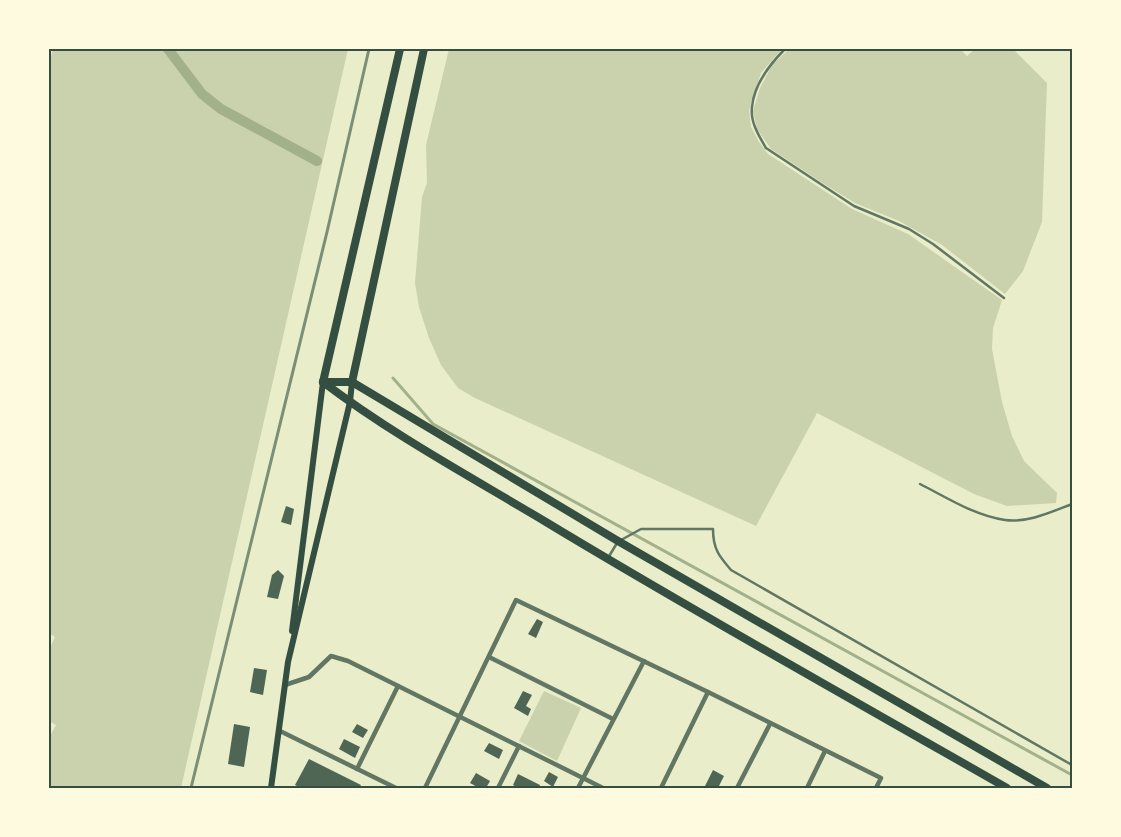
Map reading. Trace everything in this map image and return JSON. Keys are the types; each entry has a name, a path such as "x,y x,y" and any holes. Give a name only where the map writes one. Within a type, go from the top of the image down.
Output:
{"highway":[{"path":"323,382 400,49"},
{"path":"352,382 424,49"},
{"path":"323,382 352,382 618,541 1047,788"},
{"path":"323,382 350,402 451,465 608,559 1007,788"}],"main road":[{"path":"271,788 280,731 284,685 323,382"},
{"path":"288,662 350,402 352,382"}],"street":[{"path":"426,788 516,600 881,778 876,788"},
{"path":"284,685 309,677 332,656 398,686 603,788"},
{"path":"489,657 613,719"},
{"path":"578,788 644,661"},
{"path":"357,769 398,686"},
{"path":"661,788 708,692"},
{"path":"737,788 770,724"},
{"path":"280,731 396,788"},
{"path":"498,788 519,746"},
{"path":"807,788 825,751"}],"lane":[{"path":"785,49 772,62 762,79 752,108 753,121 757,133 766,148 854,206 909,229 933,244 1004,298"},
{"path":"920,484 976,512 1006,520 1029,518 1072,504"},
{"path":"608,559 618,541 641,529 713,529 713,543 720,557 731,570 1072,765"}],"green space":[{"path":"53,49 348,49 181,788 49,788 49,738 56,725 49,721 49,650 55,637 49,633 49,63"},
{"path":"449,49 782,49 761,73 749,110 751,127 759,142 768,154 852,209 908,234 1002,300 993,328 992,349 1002,402 1012,436 1024,461 1057,493 1056,503 1007,506 974,494 817,413 756,526 475,398 458,388 441,365 429,338 419,307 415,283 422,197 427,183 426,145"},
{"path":"789,49 960,49 967,56 975,49 1013,49 1047,83 1042,222 1023,271 1005,294 942,245 899,221 855,203 771,149 757,129 753,111 760,88 772,65"},
{"path":"544,691 581,708 557,761 519,741"}],"building":[{"path":"286,506 294,509 291,525 281,522"},
{"path":"278,570 284,576 278,599 267,597 272,575"},
{"path":"537,619 543,622 536,638 528,634"},
{"path":"254,668 267,670 263,695 250,692"},
{"path":"523,691 532,695 526,706 531,709 528,716 514,708"},
{"path":"234,724 250,727 244,767 228,764"},
{"path":"357,724 368,730 363,738 352,732"},
{"path":"344,739 360,747 355,758 339,749"},
{"path":"489,743 503,750 499,759 484,751"},
{"path":"309,759 361,785 359,788 301,788 295,785"},
{"path":"713,770 724,776 718,788 705,786"},
{"path":"549,772 558,777 553,787 544,781"},
{"path":"476,773 490,781 486,788 479,788 470,783"},
{"path":"518,774 540,785 539,788 518,788 513,785"}],"waterway":[{"path":"168,49 202,94 221,109 317,161"},
{"path":"393,378 433,424 1072,775"}],"railway":[{"path":"191,788 327,232 369,49"}]}
